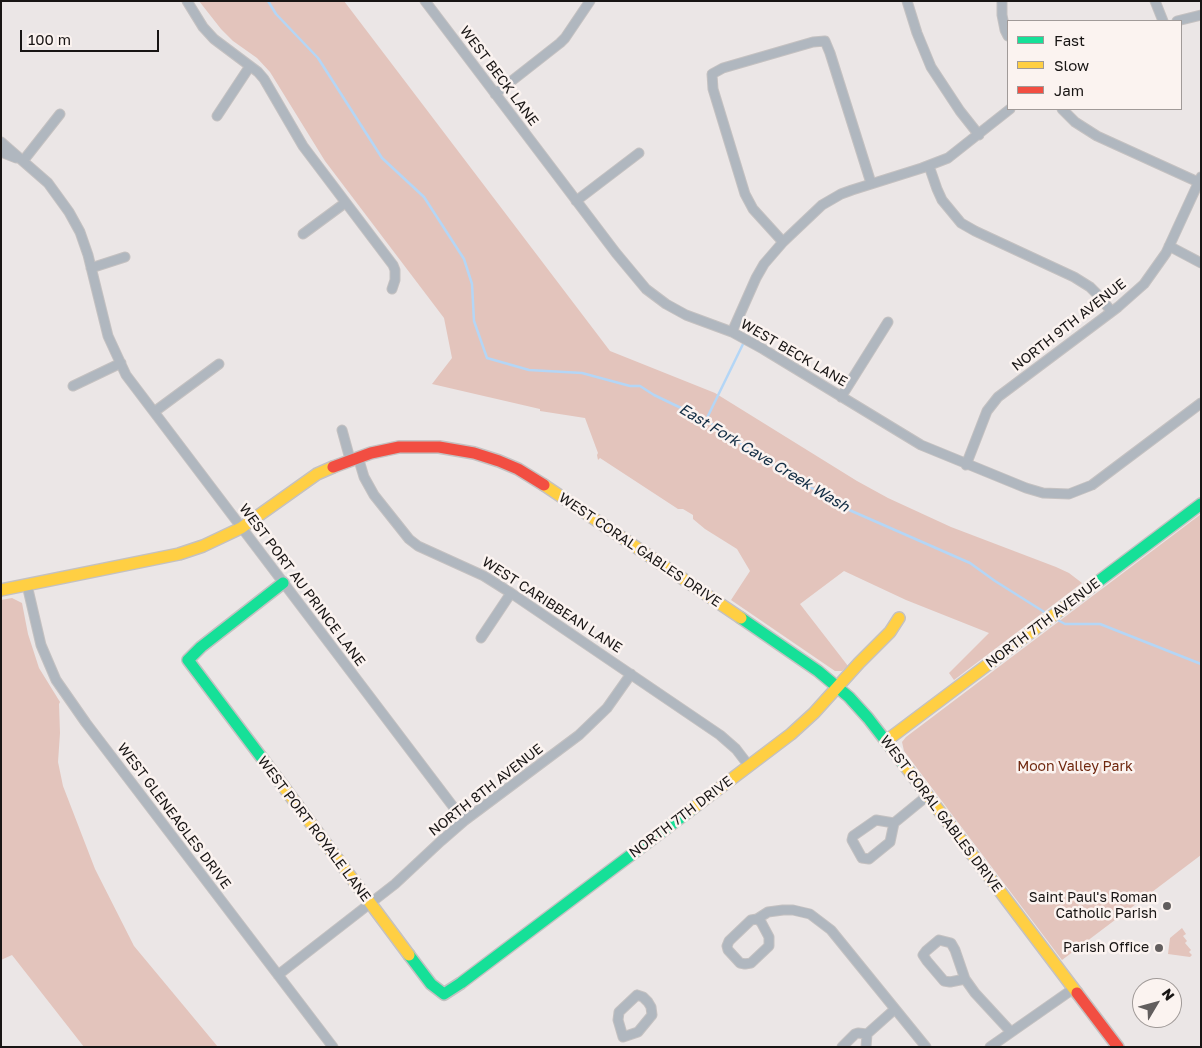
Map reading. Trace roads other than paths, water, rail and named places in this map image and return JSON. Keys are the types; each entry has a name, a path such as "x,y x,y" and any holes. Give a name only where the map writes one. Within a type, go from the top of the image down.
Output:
{"street":[{"path":"187,1 203,27 214,39 264,79 299,140 393,265 395,280 392,289"},
{"name":"WEST BECK LANE","path":"425,1 576,201 646,289 666,304 686,315 732,332 764,348 905,437 966,464 1043,493 1070,494 1092,485 1201,403"},
{"path":"495,94 560,44 590,1"},
{"path":"907,1 920,42 931,67 960,111 979,135"},
{"path":"1002,1 1002,14 1007,34"},
{"path":"1155,1 1163,20"},
{"path":"1181,20 1201,15"},
{"path":"783,242 753,209 745,194 713,89 712,74 723,68 813,42 825,41 871,183"},
{"path":"217,116 250,66"},
{"path":"732,332 756,278 773,252 830,200 871,183 929,166 948,158 1009,110"},
{"path":"1063,110 1083,129 1199,180"},
{"path":"23,160 60,114"},
{"name":"WEST PORT AU PRINCE LANE","path":"1,142 48,183 62,199 80,232 108,336 126,375 464,821"},
{"name":"WEST PORT AU PRINCE LANE","path":"1,152 23,160"},
{"path":"576,201 639,153"},
{"path":"929,166 936,189 942,200 961,223 1082,282 1099,296 1111,311"},
{"name":"NORTH 9TH AVENUE","path":"966,464 991,404 1144,284 1169,246 1199,180"},
{"path":"303,234 345,203"},
{"path":"1169,246 1201,263"},
{"path":"91,268 125,257"},
{"path":"841,397 888,322"},
{"path":"73,386 121,363"},
{"path":"154,412 219,364"},
{"name":"WEST CARIBBEAN LANE","path":"342,430 354,458 374,495 409,539 418,546 484,576 511,593 729,741 749,766"},
{"name":"WEST CORAL GABLES DRIVE","path":"1,590 179,554 203,546 241,528 305,481 334,465 354,458 399,447 439,447 499,461 518,469 549,488 798,657 838,687 860,708 886,741 1118,1047"},
{"name":"NORTH 7TH AVENUE","path":"886,741 1201,504"},
{"name":"WEST PORT ROYALE LANE","path":"283,583 201,646 188,660 431,984 444,994"},
{"name":"WEST GLENEAGLES DRIVE","path":"27,585 41,645 56,680 92,731 333,1047"},
{"path":"481,638 511,593"},
{"name":"NORTH 7TH DRIVE","path":"444,994 749,766 802,724 890,632 899,618"},
{"name":"NORTH 8TH AVENUE","path":"278,974 395,884 464,821 579,735 607,708 631,674"},
{"path":"894,823 876,820 853,836 852,840 862,858 869,859 890,842 894,823 927,796"},
{"path":"757,920 761,922 769,937 769,946 751,963 740,962 728,950 727,946 729,941 751,920 757,920 768,912 783,910 810,914 831,930 926,1047"},
{"path":"965,979 950,982 944,980 927,961 924,955 926,951 939,940 951,943 965,979 1011,1032"},
{"path":"993,1046 1073,989"},
{"path":"618,1047 622,1037 618,1020 619,1012 640,995 651,1007 652,1015 638,1032 622,1037"},
{"path":"842,1047 855,1034 867,1034 895,1009"},
{"path":"866,1047 867,1034"}],"waterway":[{"name":"East Fork Cave Creek Wash","path":"268,1 276,14 318,58 382,158 424,197 464,259 472,284 474,321 487,358 529,370 582,373 630,386 640,386 654,395 706,420 771,464 847,509 970,563 1049,615"},
{"path":"706,420 744,342"},
{"name":"East Fork Cave Creek Wash","path":"1054,618 1065,624 1100,624 1201,664"}],"place":[{"name":"Saint Paul's Roman Catholic Parish","path":"1167,906"},
{"name":"Parish Office","path":"1159,948"}],"park label":[{"name":"Moon Valley Park","path":"1075,767"}]}
